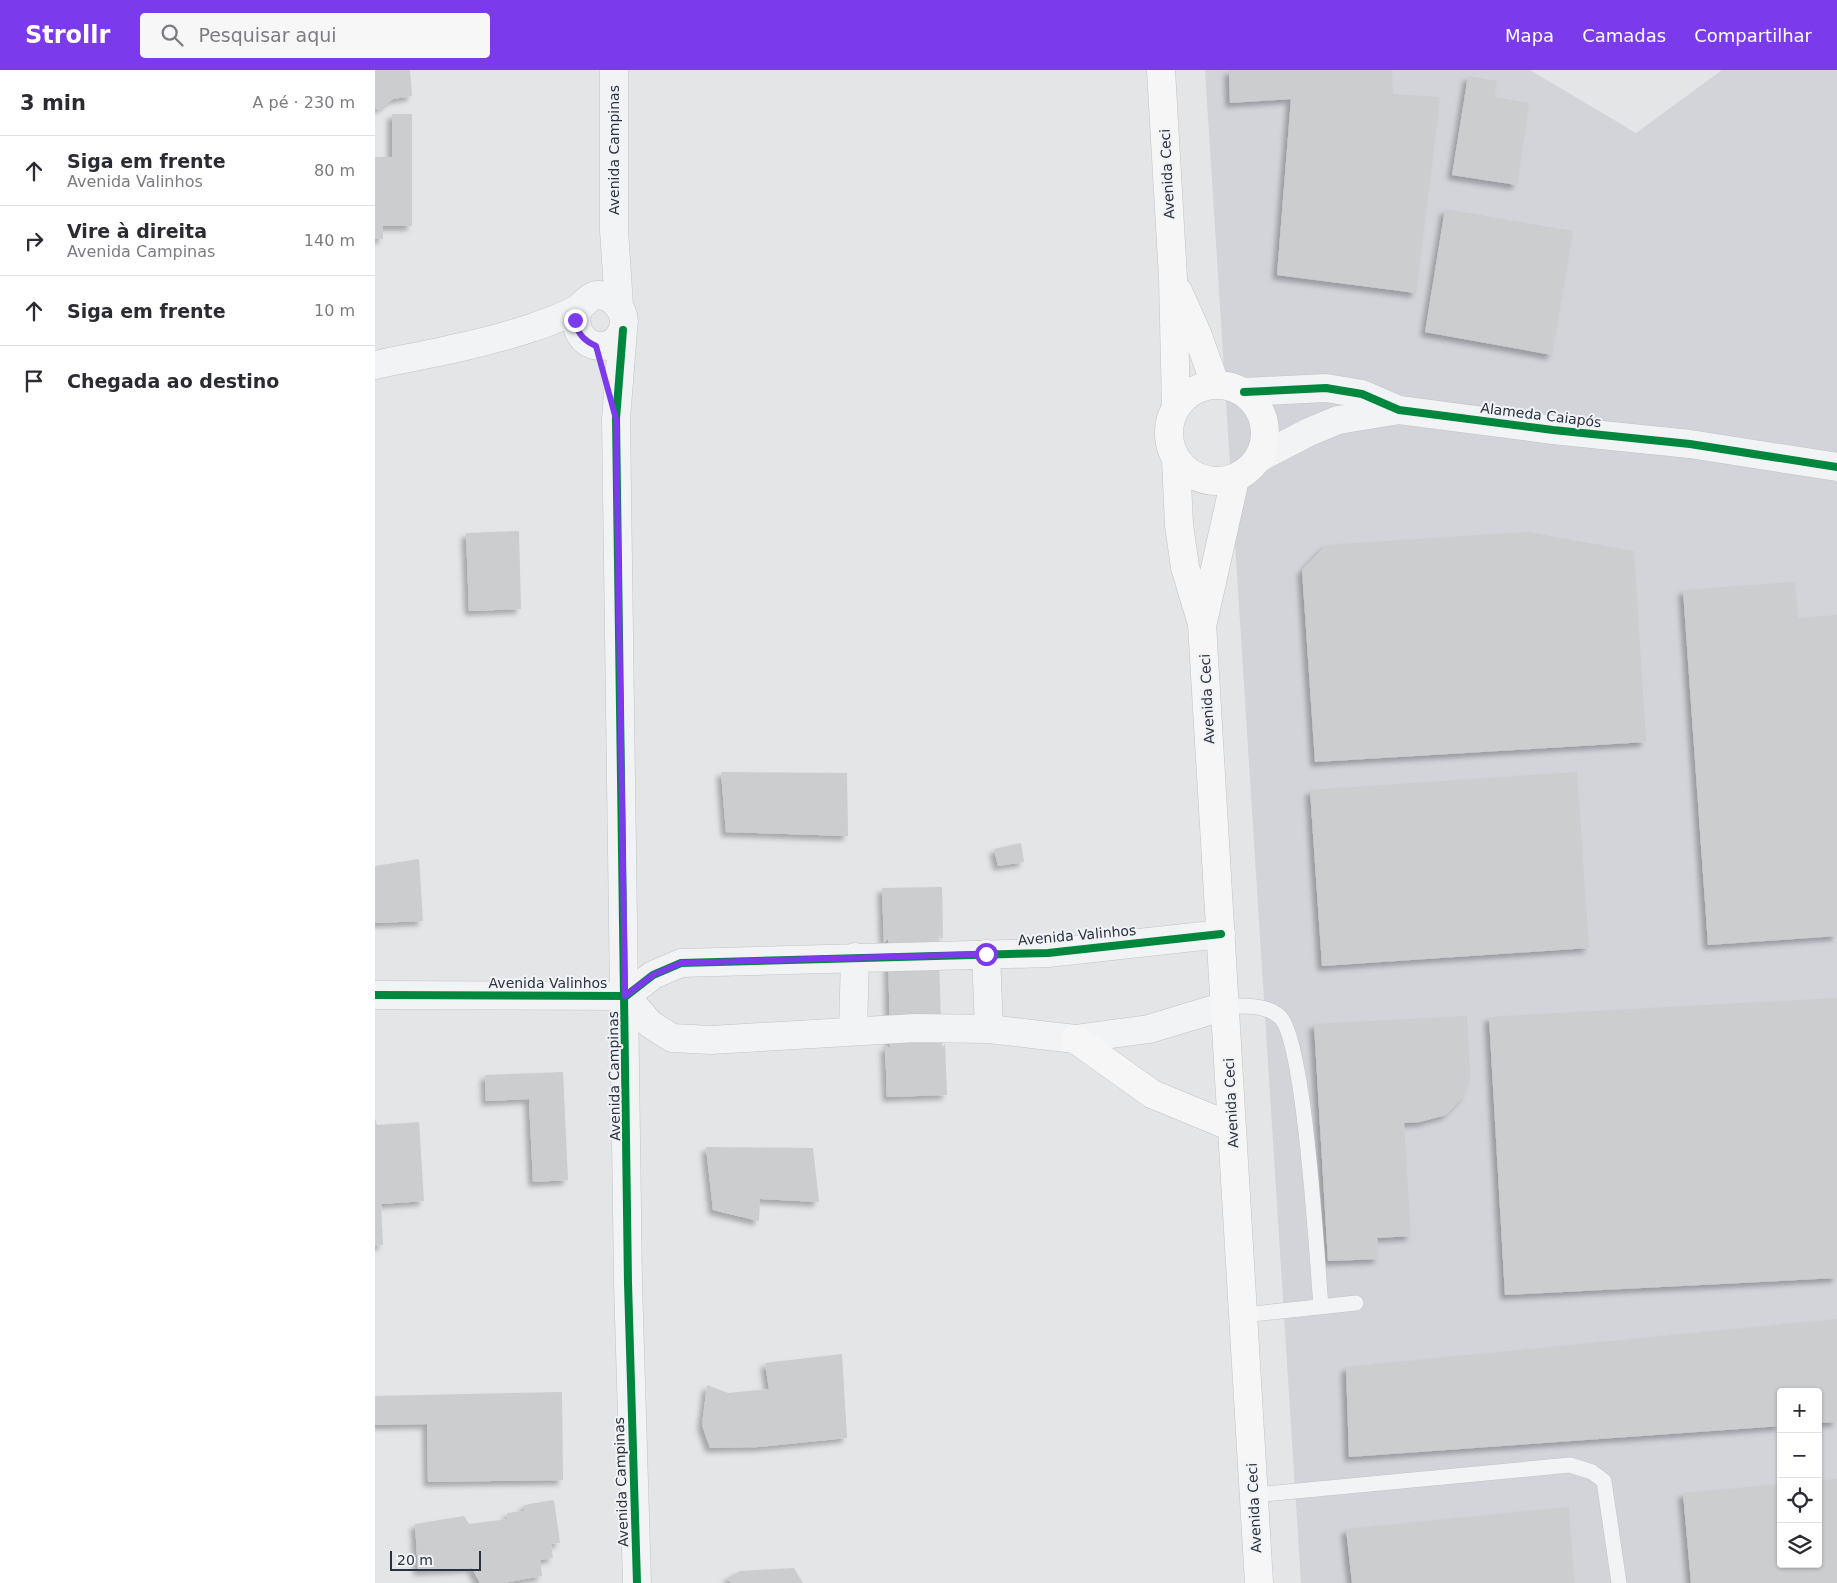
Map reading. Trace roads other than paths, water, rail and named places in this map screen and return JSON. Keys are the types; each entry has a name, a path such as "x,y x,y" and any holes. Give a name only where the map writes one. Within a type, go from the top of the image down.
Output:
{"main road":[{"name":"Avenida Ceci","path":"1161,70 1173,278 1176,407"},
{"name":"Avenida Ceci","path":"1173,278 1198,336 1215,384"},
{"path":"1215,384 1226,385 1244,392 1257,405 1265,422 1266,440 1259,458 1249,471 1235,479 1219,482 1202,479 1187,472 1176,459 1169,433 1171,419 1176,407 1187,395 1200,388 1215,384"},
{"name":"Avenida Ceci","path":"1176,459 1179,525 1185,567 1203,624 1259,1583"},
{"name":"Avenida Ceci","path":"1203,624 1235,479"},
{"path":"1075,1039 1152,1094 1232,1127"}],"street":[{"name":"Avenida Campinas","path":"615,70 614,230 604,247 597,272 598,319 616,419 628,1283 637,1583"},
{"path":"375,365 465,347 531,328 598,319"},
{"name":"Alameda Caiapós","path":"1244,392 1326,388 1362,394 1399,410 1553,430 1690,444 1837,467"},
{"name":"Alameda Caiapós","path":"1259,458 1309,432 1338,420 1399,410"},
{"name":"Avenida Valinhos","path":"375,994 625,996 653,975 681,963 1048,953 1221,934"},
{"path":"986,954 989,1029"},
{"path":"853,1031 855,957"},
{"name":"Avenida Valinhos","path":"625,996 650,1024 672,1038 711,1040 915,1028 989,1029 1075,1039 1149,1029 1225,1006"}],"lane":[{"path":"1225,1006 1250,1006 1267,1010 1281,1018 1292,1044 1304,1117 1321,1306"},
{"path":"1243,1315 1356,1303"},
{"path":"1254,1495 1570,1465 1592,1472 1603,1481 1619,1583"}]}
